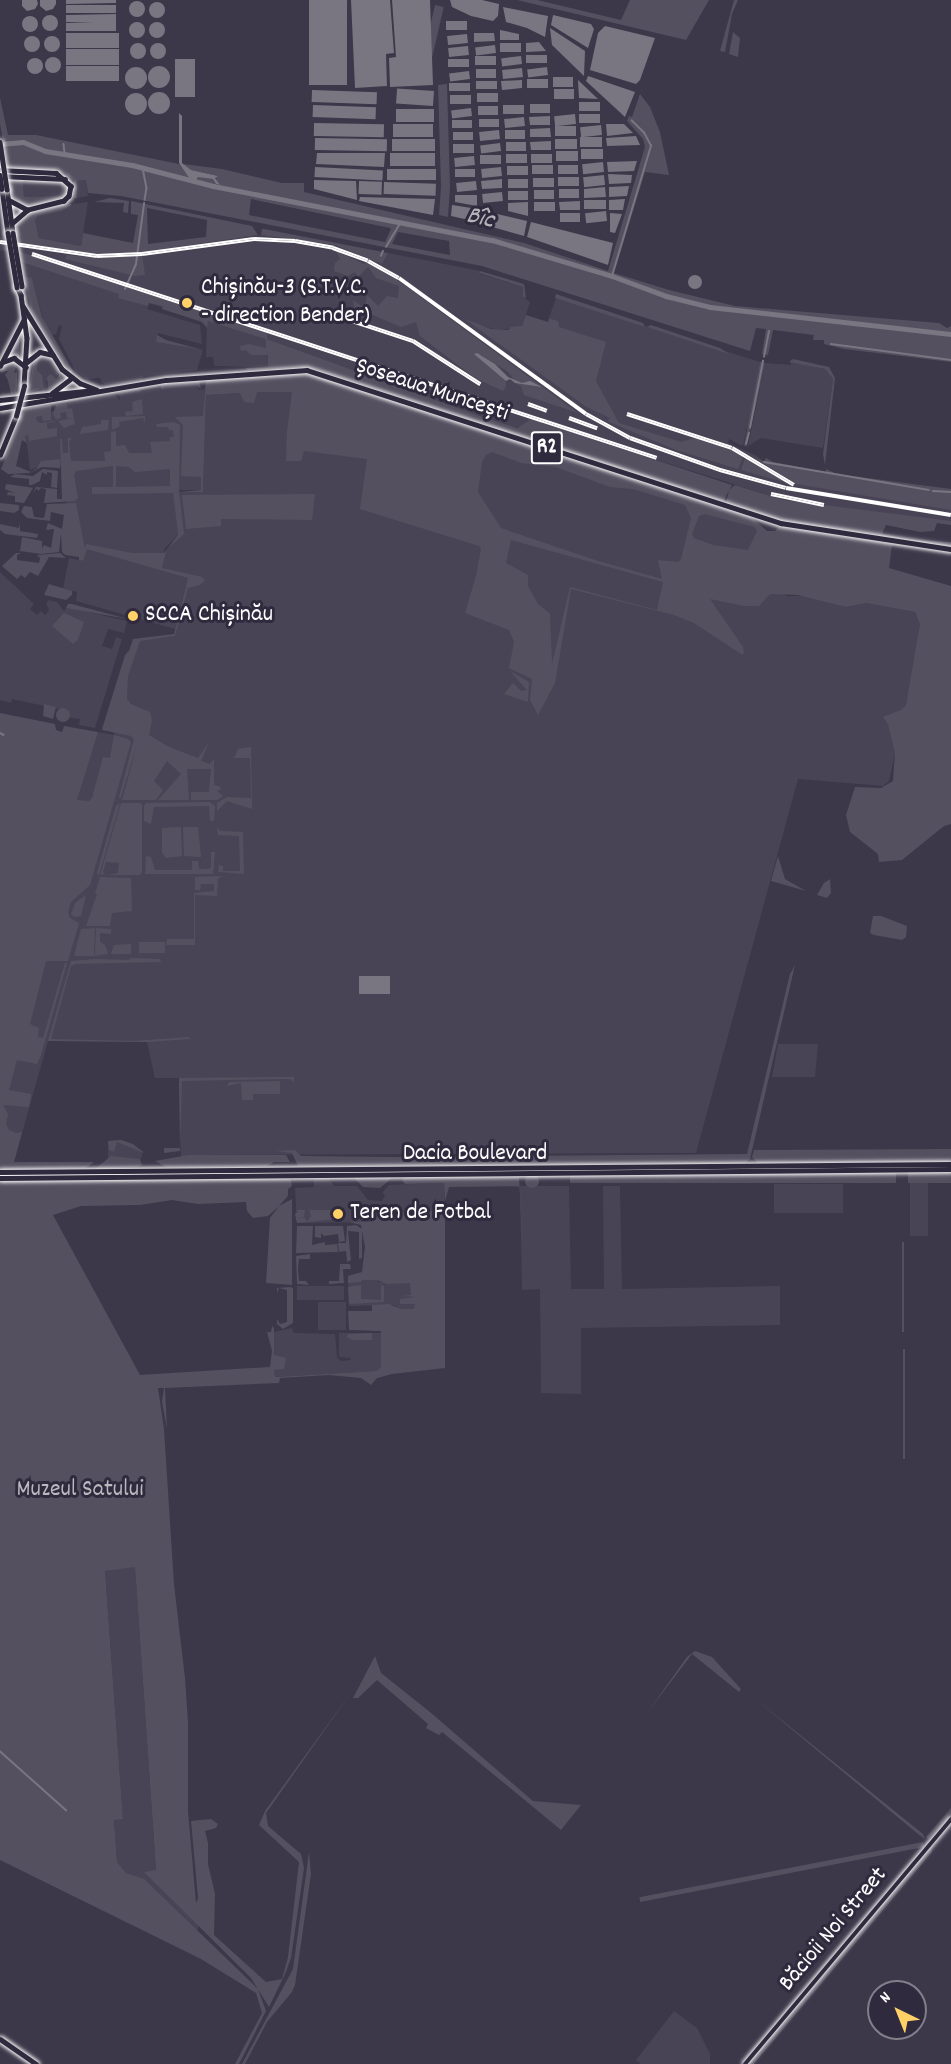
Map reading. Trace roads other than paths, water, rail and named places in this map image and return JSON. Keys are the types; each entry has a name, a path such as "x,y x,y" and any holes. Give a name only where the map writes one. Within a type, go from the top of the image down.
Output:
{"highway":[{"path":"0,2039 36,2064"}],"main road":[{"path":"0,142 23,306 26,365 24,386 16,416 0,455"},
{"path":"0,174 56,176 65,179 71,189 66,200 28,210 10,225 8,199 0,174"},
{"path":"8,199 28,210"},
{"path":"0,216 10,225"},
{"path":"23,306 62,369 80,383 97,390"},
{"path":"1,365 24,319"},
{"path":"26,365 40,352 53,355"},
{"path":"1,365 11,358 26,365"},
{"path":"62,369 64,382"},
{"name":"Șoseaua Muncești","path":"0,408 178,379 307,370 781,524 951,549"},
{"path":"49,394 72,378"},
{"path":"80,383 83,394"},
{"name":"Șoseaua Muncești","path":"2,399 49,394 83,394 104,390"},
{"name":"Dacia Boulevard","path":"0,1172 466,1171 951,1164"},
{"name":"Dacia Boulevard","path":"749,1168 951,1169"},
{"name":"Dacia Boulevard","path":"0,1178 294,1172"},
{"name":"Băcioii Noi Street","path":"745,2064 951,1819"}],"waterway":[{"path":"612,276 651,146 644,133 632,121"},
{"name":"Bîc","path":"0,144 23,142 45,151 132,165 213,186 492,240 612,276 666,296 710,307 951,334"},
{"path":"64,144 65,153"},
{"path":"143,168 147,188 145,200"},
{"path":"125,289 136,264 144,204"},
{"path":"386,247 401,222"},
{"path":"381,256 383,251"},
{"path":"764,357 769,331"},
{"path":"831,344 951,360"},
{"path":"750,428 763,361"},
{"path":"746,444 749,433"},
{"path":"764,462 929,490"},
{"path":"933,491 951,492"},
{"path":"0,733 4,735"},
{"path":"0,1751 66,1810"}],"railway":[{"path":"0,242 97,256 142,254 254,239 295,241 333,248 368,261 399,278 586,414 630,438 720,470 786,488 951,515"},
{"path":"32,254 657,458"},
{"path":"340,317 413,341 480,384"},
{"path":"528,404 547,411"},
{"path":"627,414 732,448 794,485"},
{"path":"569,418 597,428"},
{"path":"771,494 824,505"}],"place":[{"name":"Chișinău-3 (S.T.V.C. - direction Bender)","path":"187,303"},
{"name":"SCCA Chișinău","path":"133,616"},
{"name":"Teren de Fotbal","path":"338,1214"}],"park label":[{"name":"Muzeul Satului","path":"80,1491"}]}
